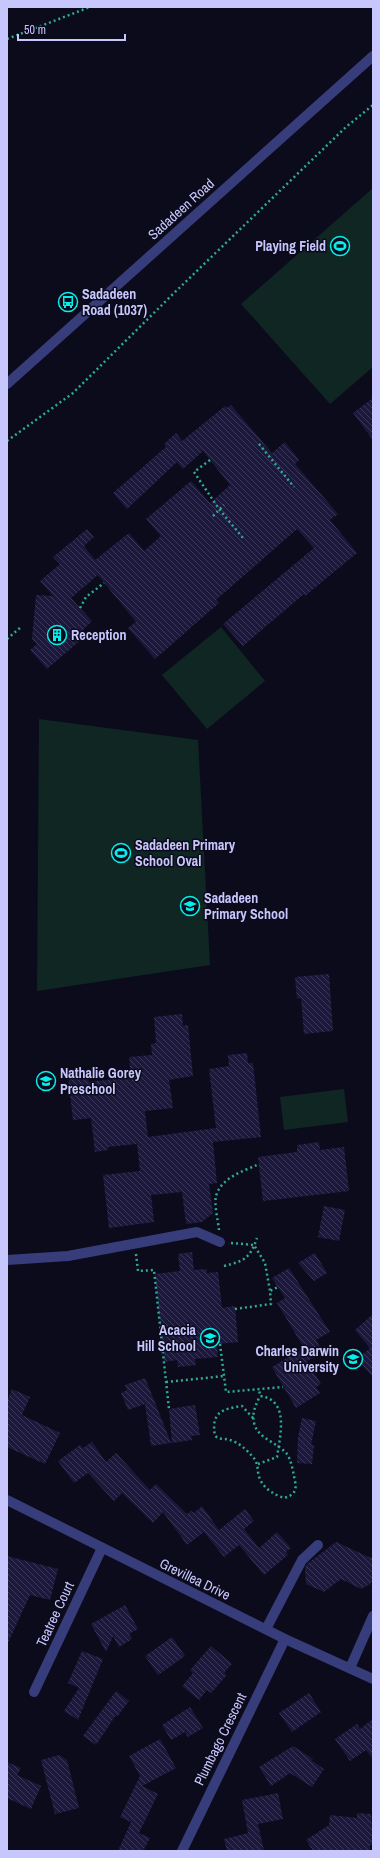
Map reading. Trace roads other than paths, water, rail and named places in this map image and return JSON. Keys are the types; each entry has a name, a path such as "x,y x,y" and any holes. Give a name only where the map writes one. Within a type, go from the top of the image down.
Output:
{"street":[{"name":"Sadadeen Road","path":"7,384 373,56"},
{"path":"7,1260 68,1256 197,1232 220,1242"},
{"name":"Grevillea Drive","path":"7,1500 266,1629 373,1679"},
{"path":"266,1629 302,1560 318,1545"},
{"name":"Teatree Court","path":"34,1692 102,1548"},
{"path":"350,1668 373,1616"},
{"name":"Plumbago Crescent","path":"182,1851 285,1638"}],"place":[{"name":"Playing Field","path":"340,246"},
{"name":"Sadadeen Road (1037)","path":"68,302"},
{"name":"Reception","path":"57,635"},
{"name":"Sadadeen Primary School Oval","path":"121,853"},
{"name":"Sadadeen Primary School","path":"190,906"},
{"name":"Nathalie Gorey Preschool","path":"46,1081"},
{"name":"Acacia Hill School","path":"210,1338"},
{"name":"Charles Darwin University","path":"353,1359"}]}
